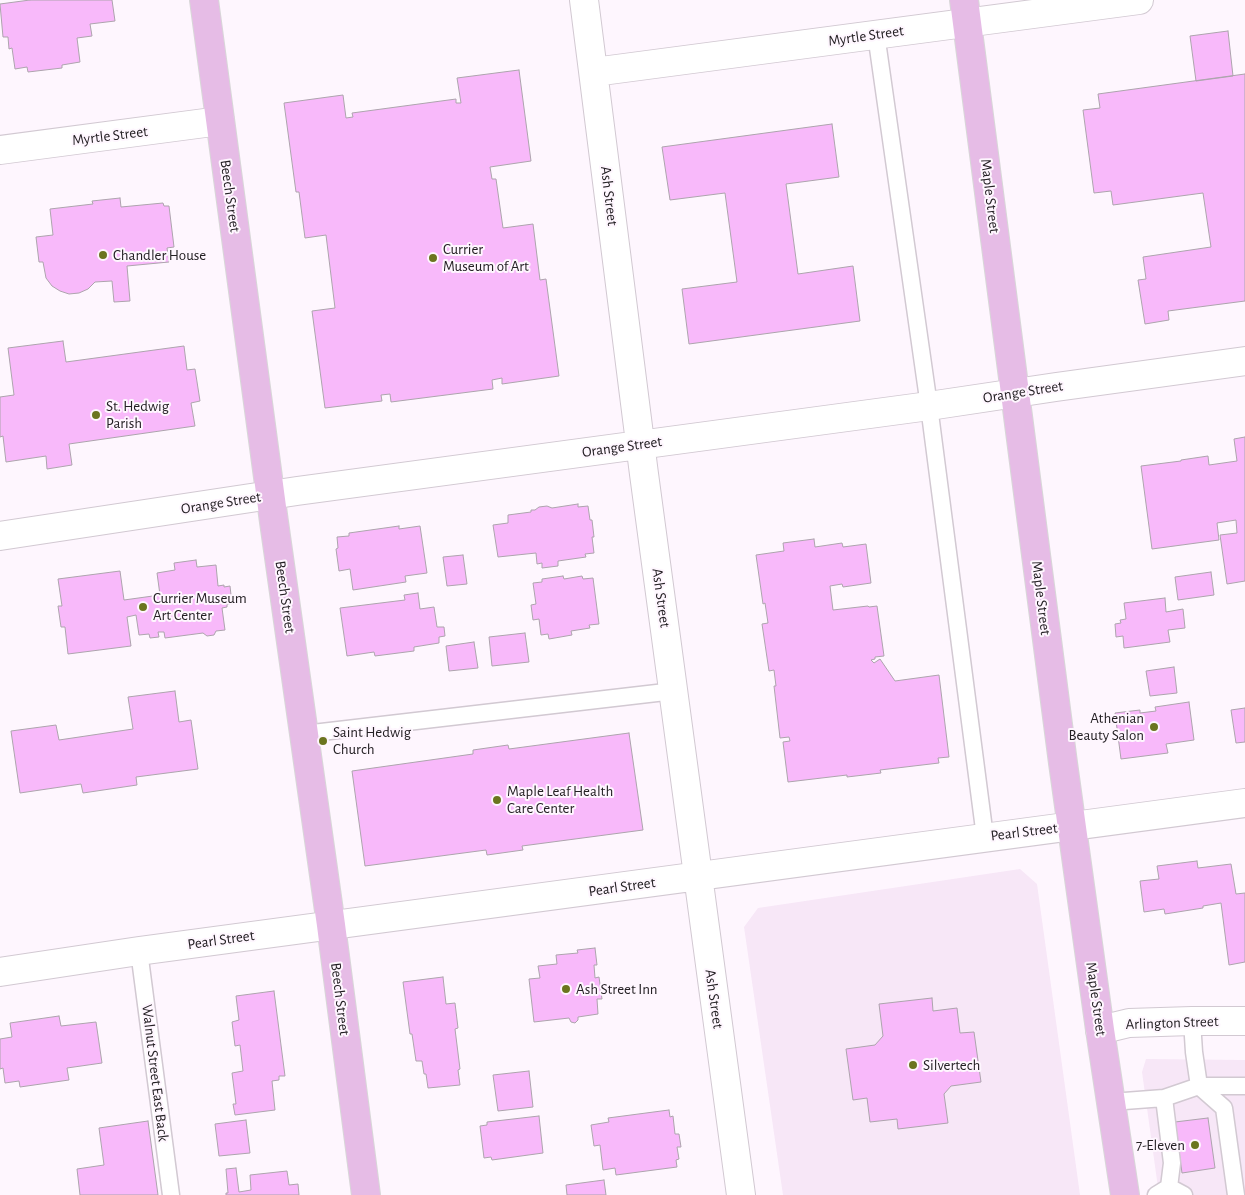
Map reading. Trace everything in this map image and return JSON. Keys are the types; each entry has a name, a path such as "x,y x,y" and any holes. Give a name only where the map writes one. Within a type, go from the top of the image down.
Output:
{"main road":[{"name":"Beech Street","path":"204,0 331,925 366,1195"},
{"name":"Maple Street","path":"966,11 1063,762 1125,1195"}],"street":[{"name":"Ash Street","path":"584,0 640,445 741,1195"},
{"name":"Myrtle Street","path":"594,72 876,34 966,11 1140,0"},
{"name":"Myrtle Street","path":"0,150 220,121"},
{"name":"Orange Street","path":"0,536 297,491 929,406 1245,361"},
{"name":"Pearl Street","path":"0,972 139,951 1245,803"},
{"name":"Arlington Street","path":"1100,1030 1129,1023 1245,1021"}],"lane":[{"path":"876,34 929,406 984,837"},
{"path":"304,734 674,691"},
{"name":"Walnut Street East Back","path":"139,951 171,1195"},
{"path":"1192,1021 1199,1086 1224,1108 1236,1195"},
{"path":"1111,1102 1164,1098 1199,1086 1245,1086"},
{"path":"1164,1098 1172,1163 1162,1191 1184,1195"}],"shaded area":[{"path":"1020,869 1037,884 1080,1195 783,1195 744,927 758,908"},
{"path":"1146,1059 1245,1060 1245,1195 1159,1195 1142,1072"}],"building":[{"path":"30,0 112,0 115,21 90,24 92,36 77,38 80,62 62,65 62,68 28,72 27,67 15,69 12,48 9,49 8,37 3,37 0,4"},
{"path":"1228,31 1233,76 1196,81 1190,36"},
{"name":"Currier Museum of Art","path":"519,70 531,161 490,167 492,179 496,179 503,228 533,224 540,280 546,279 559,376 502,384 502,378 492,380 493,389 391,402 390,394 381,395 382,401 325,408 312,311 335,308 326,235 305,238 299,192 296,192 284,103 343,95 346,118 353,117 352,113 456,99 456,103 461,103 457,78"},
{"path":"1245,74 1245,301 1168,311 1169,320 1145,324 1138,280 1146,279 1143,257 1211,247 1203,193 1113,205 1111,191 1094,193 1083,110 1100,108 1098,94"},
{"path":"832,124 839,177 786,184 798,274 853,266 860,321 689,344 682,289 737,282 725,193 670,200 662,147"},
{"name":"Chandler House","path":"120,198 121,207 163,203 164,206 169,206 174,247 167,248 169,262 127,266 130,301 114,302 112,281 95,282 88,289 79,293 69,294 52,286 46,278 43,262 39,262 36,237 53,235 50,209 93,204 92,201"},
{"name":"St. Hedwig Parish","path":"63,341 66,362 184,346 187,370 195,369 200,401 191,403 195,426 69,444 72,465 47,469 46,456 6,462 3,436 0,437 0,397 14,395 8,348"},
{"path":"1245,437 1245,581 1227,584 1220,535 1237,533 1236,520 1217,523 1219,540 1152,549 1141,466 1208,456 1209,465 1237,461 1234,439"},
{"path":"578,504 578,507 588,506 590,520 592,520 594,553 585,554 586,557 558,561 558,566 542,568 542,563 537,564 536,553 498,557 493,525 508,523 508,515 531,512 531,510 539,507 547,506 552,508"},
{"path":"399,526 399,529 420,526 427,573 405,576 406,582 353,590 350,569 339,571 336,549 338,548 337,537 349,536 349,533"},
{"path":"814,539 815,547 842,543 843,547 866,544 871,583 843,587 842,584 830,586 833,610 877,606 884,656 875,657 875,659 871,660 874,663 880,659 895,681 939,675 949,757 938,758 939,763 880,770 881,773 788,782 783,742 790,741 789,737 780,738 774,670 769,671 762,624 768,623 765,603 763,604 756,555 784,551 783,543"},
{"path":"463,555 467,584 447,586 443,557"},
{"name":"Currier Museum Art Center","path":"196,560 197,567 216,565 218,586 230,586 232,604 227,604 227,607 222,608 225,630 216,631 214,635 207,636 203,633 165,638 164,632 158,632 159,637 150,638 149,634 139,635 136,615 127,617 131,646 68,654 65,627 61,627 58,606 62,606 58,579 120,571 124,600 160,595 157,573 175,570 174,563"},
{"path":"1211,572 1214,595 1178,600 1175,577"},
{"path":"563,576 564,579 582,576 583,579 593,578 599,624 589,625 590,628 571,631 572,635 549,639 548,634 541,635 539,619 533,620 531,605 536,604 533,583 542,582 542,579"},
{"path":"418,593 420,609 434,607 437,627 444,627 445,636 439,637 439,643 414,647 414,651 375,656 374,652 347,656 340,608 405,600 404,595"},
{"path":"1165,598 1166,612 1183,609 1185,628 1168,630 1170,642 1124,648 1123,636 1116,637 1115,624 1121,623 1120,620 1126,619 1124,603"},
{"path":"525,633 529,662 492,666 489,637"},
{"path":"474,642 478,668 449,671 446,646"},
{"path":"1174,667 1177,693 1150,696 1146,671"},
{"path":"175,691 179,722 191,720 198,769 136,777 137,785 83,793 81,784 20,793 11,731 56,725 59,740 133,729 128,697"},
{"name":"Athenian Beauty Salon","path":"1189,702 1194,740 1166,744 1168,753 1121,759 1115,713 1140,710 1140,713 1156,711 1155,707"},
{"path":"1245,708 1245,742 1236,743 1231,710"},
{"name":"Maple Leaf Health Care Center","path":"629,733 643,830 522,846 523,850 487,855 486,850 365,866 352,771 473,754 473,750 508,745 509,749"},
{"path":"1197,861 1198,868 1231,864 1236,894 1245,893 1245,962 1229,965 1221,903 1165,914 1164,909 1144,912 1140,881 1159,879 1157,866"},
{"name":"Ash Street Inn","path":"595,948 597,965 594,965 595,978 599,977 602,999 597,999 598,1014 578,1017 575,1023 571,1022 569,1018 534,1022 529,979 540,978 538,966 557,964 556,955 578,953 577,950"},
{"path":"443,977 446,1004 455,1003 458,1028 455,1029 460,1085 428,1088 422,1061 416,1061 412,1034 410,1034 403,982"},
{"path":"274,991 285,1076 279,1076 279,1080 272,1081 275,1110 235,1115 233,1104 236,1104 232,1073 243,1071 240,1045 235,1046 232,1022 239,1020 236,996"},
{"name":"Silvertech","path":"932,998 933,1011 957,1008 960,1033 974,1032 981,1082 951,1086 944,1094 948,1123 898,1129 897,1119 870,1122 867,1098 853,1100 846,1049 875,1045 883,1036 879,1004"},
{"path":"59,1016 61,1026 96,1022 102,1063 67,1068 69,1080 20,1087 19,1081 5,1083 3,1068 0,1069 0,1039 12,1037 10,1023"},
{"path":"529,1071 533,1107 498,1111 493,1075"},
{"path":"669,1110 670,1117 673,1116 675,1134 679,1134 681,1147 677,1147 679,1159 676,1160 677,1167 616,1175 615,1168 603,1170 600,1145 594,1146 591,1125 609,1122 608,1118"},
{"path":"539,1116 543,1153 492,1160 491,1157 484,1158 480,1126 487,1125 487,1122"},
{"name":"7-Eleven","path":"1208,1118 1215,1168 1182,1173 1175,1122"},
{"path":"246,1120 250,1153 219,1156 215,1124"},
{"path":"148,1121 158,1195 80,1195 77,1169 104,1165 99,1128"},
{"path":"236,1168 239,1192 251,1190 250,1175 287,1171 289,1185 298,1184 299,1195 226,1195 228,1193 226,1169"},
{"path":"604,1180 606,1195 567,1195 566,1185"}],"place":[{"name":"Chandler House","path":"103,255"},
{"name":"Currier Museum of Art","path":"433,258"},
{"name":"St. Hedwig Parish","path":"96,415"},
{"name":"Currier Museum Art Center","path":"143,607"},
{"name":"Athenian Beauty Salon","path":"1154,727"},
{"name":"Saint Hedwig Church","path":"323,741"},
{"name":"Maple Leaf Health Care Center","path":"497,800"},
{"name":"Ash Street Inn","path":"566,989"},
{"name":"Silvertech","path":"913,1065"},
{"name":"7-Eleven","path":"1195,1145"}]}
